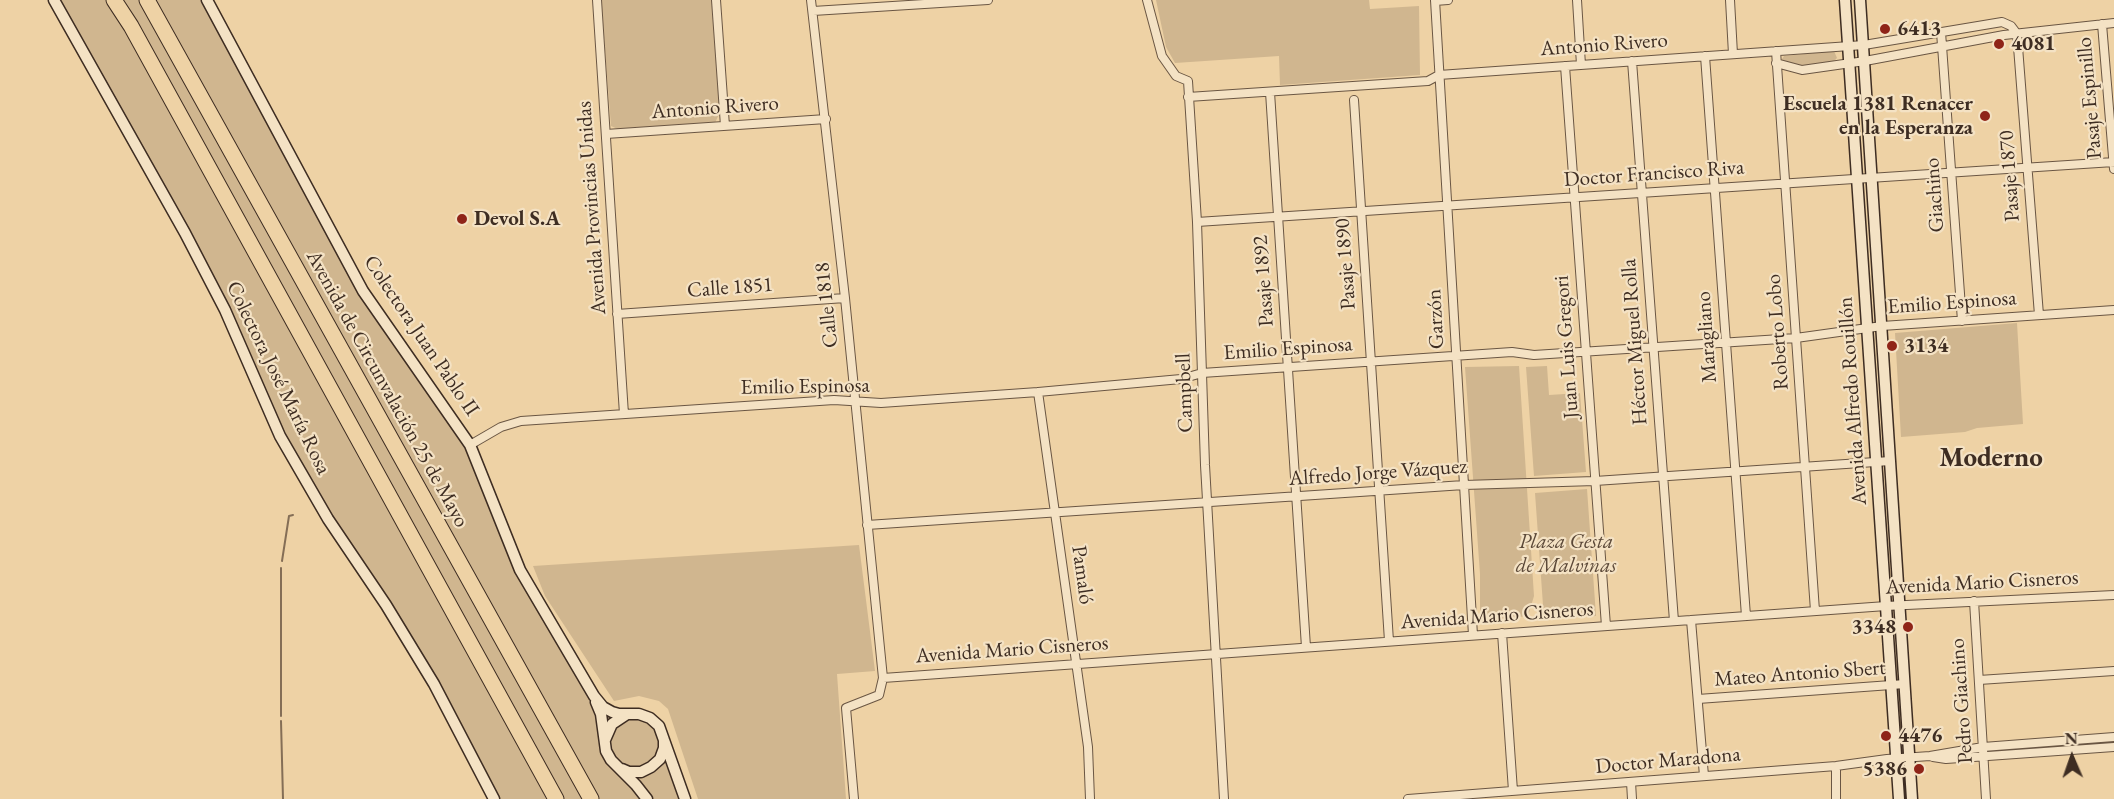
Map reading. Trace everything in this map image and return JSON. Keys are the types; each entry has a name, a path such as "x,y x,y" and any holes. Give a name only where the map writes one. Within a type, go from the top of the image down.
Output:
{"highway":[{"path":"114,0 131,26 556,799"},
{"name":"Avenida de Circunvalación 25 de Mayo","path":"147,0 591,799"}],"main road":[{"name":"Colectora José María Rosa","path":"54,0 220,301 280,436 328,519 386,605 434,684 494,799"},
{"name":"Colectora Juan Pablo II","path":"207,0 363,291 470,445 520,570 594,696 612,712 639,714 650,718 659,726 685,799"},
{"name":"Avenida Alfredo Rouillón","path":"1845,0 1899,799"},
{"name":"Avenida Alfredo Rouillón","path":"1860,0 1912,799"},
{"name":"Colectora Juan Pablo II","path":"594,696 600,714 606,751 611,760 647,799"},
{"path":"605,740 612,724 628,714"},
{"path":"619,768 629,772 641,772 651,767 660,759 664,748 664,736"}],"street":[{"name":"Avenida Provincias Unidas","path":"597,0 624,414"},
{"path":"716,0 725,126"},
{"name":"Calle 1818","path":"811,0 845,298 882,678"},
{"path":"813,11 988,0"},
{"name":"Campbell","path":"1147,0 1162,56 1176,76 1188,81 1197,222 1207,502 1224,799"},
{"path":"1435,0 1448,0"},
{"name":"Garzón","path":"1435,0 1473,635"},
{"path":"1577,0 1581,65"},
{"path":"1730,0 1733,54"},
{"name":"Antonio Rivero","path":"1188,97 1428,81 1439,75 1864,45 2002,22 2011,26 2017,34"},
{"name":"Antonio Rivero","path":"1776,63 1802,70 2017,34 2114,23"},
{"name":"Pasaje Espinillo","path":"2102,24 2114,169"},
{"name":"Giachino","path":"1941,32 1962,321"},
{"name":"Pasaje 1870","path":"2017,34 2039,315"},
{"name":"Roberto Lobo","path":"1776,51 1815,611"},
{"name":"Maragliano","path":"1705,56 1746,616"},
{"name":"Héctor Miguel Rolla","path":"1632,61 1674,621"},
{"name":"Juan Luis Gregori","path":"1565,66 1606,626"},
{"name":"Pasaje 1892","path":"1270,92 1306,647"},
{"name":"Pasaje 1890","path":"1353,100 1389,641"},
{"name":"Antonio Rivero","path":"606,134 826,119"},
{"name":"Doctor Francisco Riva","path":"1197,222 2114,162"},
{"name":"Calle 1851","path":"617,314 845,298"},
{"name":"Emilio Espinosa","path":"470,445 501,427 521,421 834,400 881,403 1181,380 1202,372 1512,352 1534,355 1653,348 1796,338 1882,326 2114,310"},
{"name":"Pamaló","path":"1038,392 1088,747 1090,799"},
{"name":"Alfredo Jorge Vázquez","path":"867,525 1379,490 1595,481 1890,461"},
{"name":"Avenida Mario Cisneros","path":"882,678 1900,605 2114,595"},
{"name":"Pedro Giachino","path":"1974,601 1986,799"},
{"path":"1691,620 1704,776"},
{"path":"1502,633 1513,791"},
{"path":"1979,680 2114,671"},
{"path":"855,799 846,708 879,695 882,678"},
{"name":"Mateo Antonio Sbert","path":"1698,699 1905,684"},
{"name":"Doctor Maradona","path":"1408,799 1468,797 1513,791 1836,766 1896,758 1930,756 1946,759 1983,751 2114,737"},
{"name":"Doctor Maradona","path":"1983,751 2114,747"},
{"path":"1836,766 1836,799"},
{"path":"1631,782 1632,799"}],"green space":[{"path":"54,0 207,0 363,291 470,445 520,570 603,707 650,718 685,799 494,799 454,726 306,483 225,310"},
{"path":"601,0 712,0 720,112 715,123 620,130 611,126"},
{"path":"1156,0 1369,0 1370,9 1419,6 1420,75 1280,85 1279,56 1175,63 1166,47"},
{"path":"1834,51 1837,58 1834,61 1802,67 1783,62 1782,59 1784,56"},
{"path":"2017,323 2023,424 1977,428 1965,432 1901,437 1895,333"},
{"path":"1519,366 1534,596 1528,616 1487,620 1480,610 1480,574 1465,367"},
{"name":"Plaza Gesta de Malvinas","path":"1547,366 1549,395 1580,393 1586,472 1534,476 1526,367"},
{"name":"Plaza Gesta de Malvinas","path":"1587,489 1596,616 1544,619 1535,493"},
{"path":"859,545 875,671 837,674 846,799 698,799 668,709 659,701 639,696 614,701 545,596 533,566"}],"waterway":[{"path":"282,561 289,516 293,515"},
{"path":"281,568 281,716"},
{"path":"281,721 283,799"}],"place":[{"name":"6413","path":"1885,29"},
{"name":"4081","path":"1999,44"},
{"name":"Escuela 1381 Renacer en la Esperanza","path":"1985,116"},
{"name":"Devol S.A","path":"462,219"},
{"name":"3134","path":"1892,346"},
{"name":"3348","path":"1908,627"},
{"name":"4476","path":"1886,736"},
{"name":"5386","path":"1919,769"}],"district":[{"name":"Moderno","path":"1991,459"}]}
